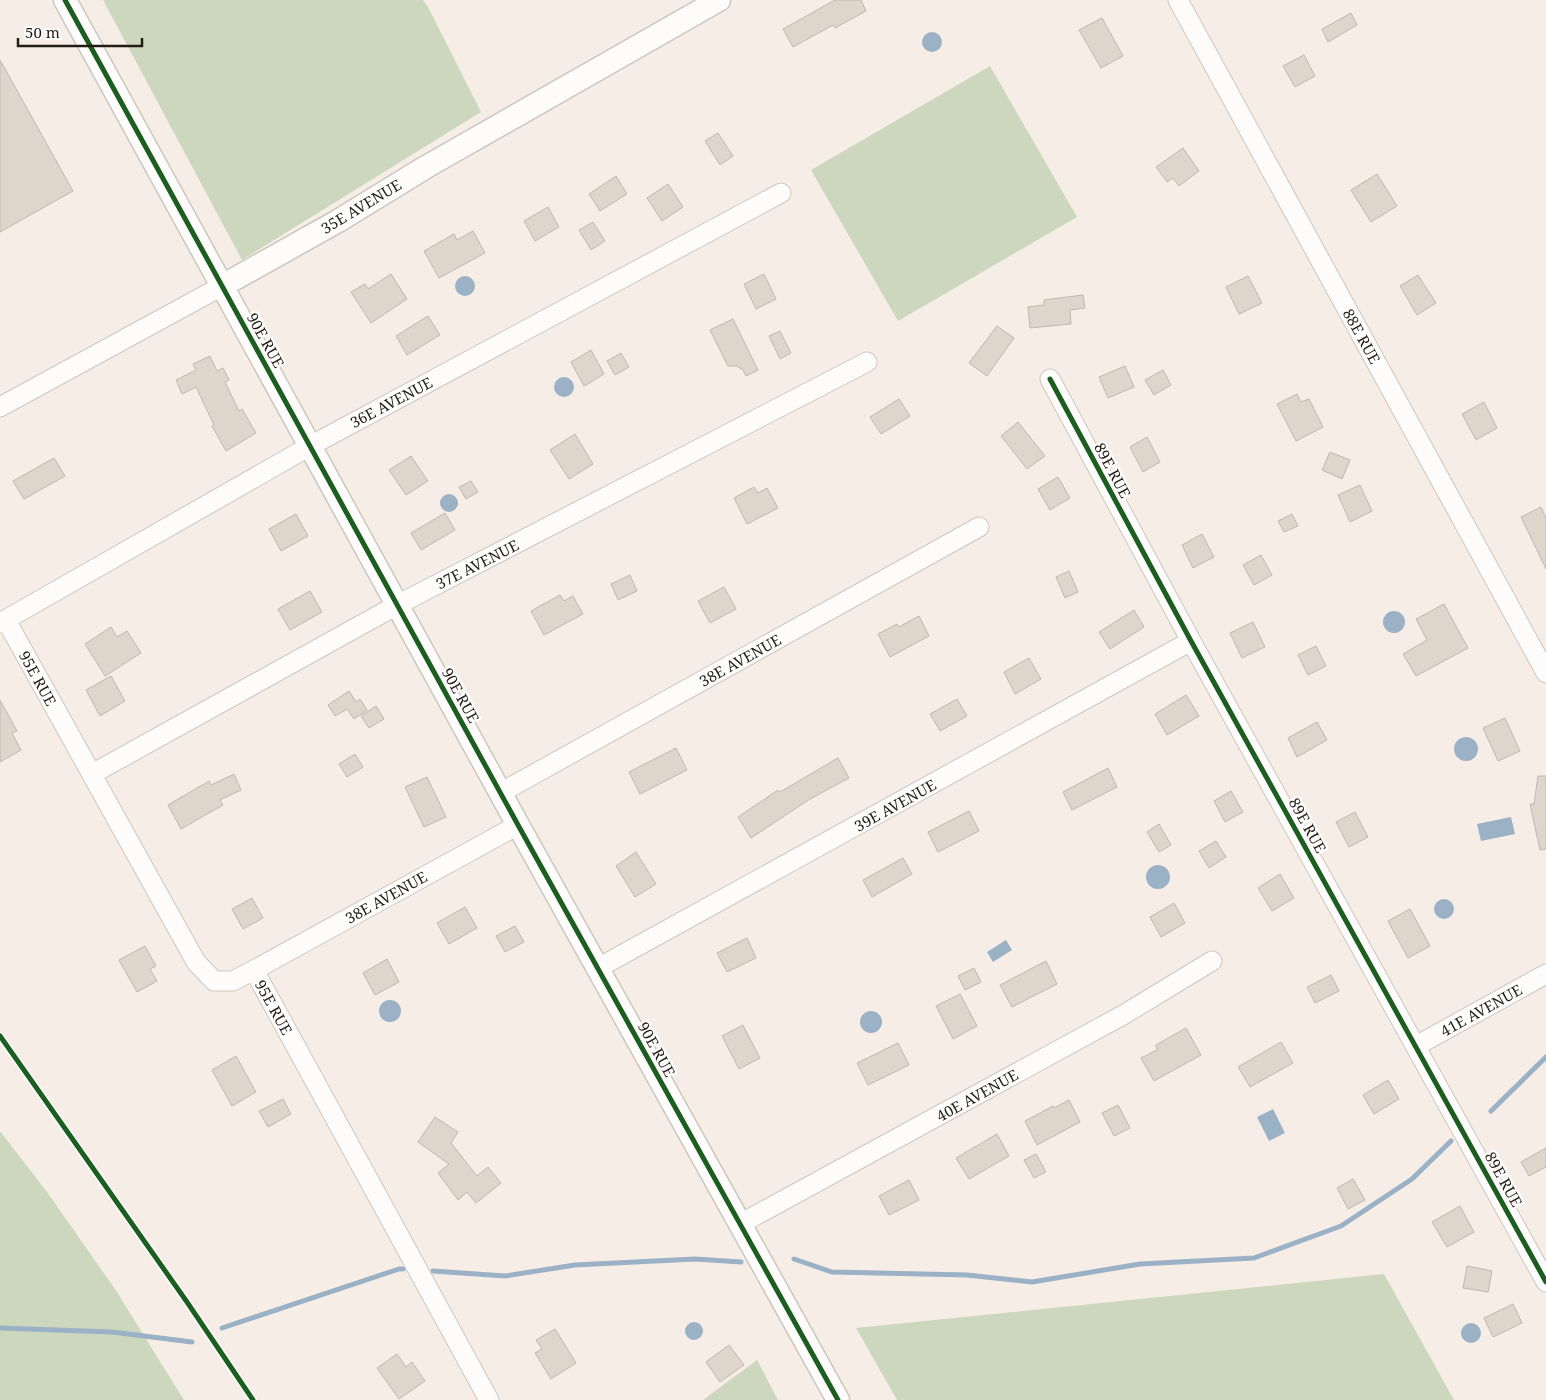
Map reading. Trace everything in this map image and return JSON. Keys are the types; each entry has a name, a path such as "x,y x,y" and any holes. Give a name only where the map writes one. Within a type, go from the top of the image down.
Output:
{"street":[{"name":"90E RUE","path":"65,0 500,793 838,1400"},
{"name":"35E AVENUE","path":"0,407 338,221 426,167 719,0"},
{"name":"88E RUE","path":"1178,0 1546,673"},
{"name":"36E AVENUE","path":"3,621 310,446 781,193"},
{"name":"37E AVENUE","path":"92,774 397,605 866,362"},
{"name":"89E RUE","path":"1050,379 1191,641 1546,1282"},
{"name":"38E AVENUE","path":"500,793 979,527"},
{"name":"95E RUE","path":"3,621 92,774 196,962 214,981 233,981 254,970 489,1400"},
{"name":"39E AVENUE","path":"598,968 1191,641"},
{"name":"38E AVENUE","path":"254,970 518,824"},
{"name":"40E AVENUE","path":"740,1224 1123,1015 1212,961"},
{"name":"41E AVENUE","path":"1416,1046 1546,974"}],"green space":[{"path":"103,0 423,0 481,112 242,260"},
{"path":"990,66 1077,217 898,321 811,170"},
{"path":"0,1131 47,1192 115,1289 184,1400 0,1400"},
{"path":"1384,1274 1454,1400 897,1400 856,1328"},
{"path":"757,1360 778,1400 703,1400"}],"water":[{"path":"932,32 939,35 942,42 939,49 932,52 925,49 922,42 925,35"},
{"path":"465,276 472,279 475,286 472,293 465,296 458,293 455,286 458,279"},
{"path":"564,377 571,380 574,387 571,394 564,397 557,394 554,387 557,380"},
{"path":"449,494 455,497 458,503 455,509 449,512 443,509 440,503 443,497"},
{"path":"1394,611 1402,614 1405,622 1402,630 1394,633 1386,630 1383,622 1386,614"},
{"path":"1466,737 1474,741 1478,749 1474,757 1466,761 1458,757 1454,749 1458,741"},
{"path":"1511,817 1515,834 1481,841 1477,824"},
{"path":"1158,865 1167,868 1170,877 1167,886 1158,889 1149,886 1146,877 1149,868"},
{"path":"1444,899 1451,902 1454,909 1451,916 1444,919 1437,916 1434,909 1437,902"},
{"path":"1006,940 1012,950 993,962 987,952"},
{"path":"390,1000 398,1003 401,1011 398,1019 390,1022 382,1019 379,1011 382,1003"},
{"path":"867,1011 875,1011 882,1018 882,1026 875,1033 867,1033 860,1026 860,1018"},
{"path":"1273,1109 1285,1133 1269,1141 1257,1117"},
{"path":"694,1322 700,1325 703,1331 700,1337 694,1340 688,1337 685,1331 688,1325"},
{"path":"1467,1323 1475,1323 1481,1329 1481,1337 1475,1343 1467,1343 1461,1337 1461,1329"}],"building":[{"path":"835,0 861,0 866,11 835,28 833,25 793,47 783,29"},
{"path":"1351,13 1357,25 1328,42 1322,29"},
{"path":"1102,18 1123,56 1101,68 1079,30"},
{"path":"1304,55 1315,76 1295,87 1283,66"},
{"path":"0,60 73,191 0,232"},
{"path":"718,133 733,156 720,165 705,141"},
{"path":"1183,148 1199,171 1179,186 1173,178 1167,182 1156,167"},
{"path":"1377,174 1397,206 1371,222 1351,190"},
{"path":"616,176 627,194 600,211 589,194"},
{"path":"668,184 683,207 662,221 647,198"},
{"path":"548,207 559,227 535,241 524,221"},
{"path":"593,222 605,241 591,250 579,230"},
{"path":"473,231 485,253 439,278 424,251 454,234 457,240"},
{"path":"391,274 407,299 371,323 351,292 365,284 368,289"},
{"path":"764,274 776,299 756,309 744,284"},
{"path":"1418,275 1436,303 1417,315 1400,286"},
{"path":"1248,276 1262,303 1239,314 1226,287"},
{"path":"1083,295 1085,308 1070,310 1071,324 1030,328 1028,307 1044,305 1044,300"},
{"path":"428,316 440,335 407,355 396,336"},
{"path":"733,319 758,370 746,376 743,370 737,366 728,366 710,330"},
{"path":"997,326 1014,338 987,376 969,363"},
{"path":"780,331 791,353 780,359 769,336"},
{"path":"591,350 604,374 584,386 571,362"},
{"path":"621,353 629,367 615,375 607,361"},
{"path":"210,356 217,371 223,368 229,380 225,382 239,411 242,409 256,433 226,451 212,426 214,425 196,387 182,394 176,380 196,370 193,364"},
{"path":"1125,366 1134,387 1108,398 1099,377"},
{"path":"1163,370 1171,385 1154,395 1145,380"},
{"path":"1297,394 1301,402 1309,399 1323,427 1296,441 1277,404"},
{"path":"899,399 910,416 881,434 870,417"},
{"path":"1484,402 1497,428 1476,440 1462,414"},
{"path":"1018,422 1045,456 1027,469 1001,436"},
{"path":"575,434 593,464 569,479 550,450"},
{"path":"1147,437 1160,462 1143,472 1130,447"},
{"path":"1330,452 1350,460 1342,479 1322,470"},
{"path":"411,456 428,481 406,495 389,470"},
{"path":"54,458 65,476 24,499 13,481"},
{"path":"1058,477 1070,498 1050,510 1038,489"},
{"path":"471,481 478,492 466,499 459,487"},
{"path":"1360,485 1372,511 1350,522 1338,495"},
{"path":"754,487 758,493 767,488 778,508 747,524 734,498"},
{"path":"1541,507 1546,518 1546,569 1521,517"},
{"path":"445,513 455,530 421,550 411,533"},
{"path":"296,514 308,536 281,551 269,529"},
{"path":"1292,514 1298,526 1284,532 1278,521"},
{"path":"1202,534 1214,557 1193,568 1182,545"},
{"path":"1261,555 1272,575 1254,585 1243,565"},
{"path":"1069,571 1078,592 1065,598 1056,577"},
{"path":"630,575 637,591 618,600 611,584"},
{"path":"724,587 736,609 710,623 698,601"},
{"path":"310,591 322,612 290,630 278,609"},
{"path":"560,595 564,601 573,596 583,614 544,635 531,611"},
{"path":"1444,604 1468,648 1416,676 1403,654 1427,640 1416,619"},
{"path":"1134,610 1144,627 1110,649 1099,632"},
{"path":"919,616 929,636 890,657 878,634 897,624 899,627"},
{"path":"1253,622 1265,647 1242,658 1230,633"},
{"path":"111,627 117,637 127,631 141,653 105,676 85,644"},
{"path":"1316,646 1326,666 1308,675 1298,655"},
{"path":"1029,658 1041,679 1015,694 1004,672"},
{"path":"111,676 125,701 100,716 86,690"},
{"path":"349,691 356,702 360,699 367,710 354,719 347,709 335,716 328,705"},
{"path":"1186,695 1199,716 1167,735 1155,714"},
{"path":"957,699 967,716 940,731 930,714"},
{"path":"0,700 17,731 12,733 21,750 0,762"},
{"path":"376,706 384,719 369,728 361,716"},
{"path":"1505,718 1520,751 1498,761 1483,728"},
{"path":"1317,722 1327,740 1297,757 1288,738"},
{"path":"676,748 687,770 640,794 629,772"},
{"path":"355,754 363,767 347,777 339,764"},
{"path":"838,758 849,778 810,799 751,838 738,817 778,790 780,792"},
{"path":"1108,768 1117,787 1072,810 1063,792"},
{"path":"234,774 241,790 220,800 223,805 181,829 168,805 209,781 211,785"},
{"path":"1538,776 1546,776 1546,849 1540,850 1530,804 1534,804"},
{"path":"427,777 446,817 424,827 405,787"},
{"path":"1231,791 1243,812 1225,822 1214,801"},
{"path":"969,811 979,831 938,852 928,832"},
{"path":"1355,812 1368,837 1349,847 1336,822"},
{"path":"1159,824 1171,845 1159,852 1147,832"},
{"path":"1216,841 1226,857 1209,868 1199,851"},
{"path":"636,852 656,884 635,897 616,866"},
{"path":"903,858 912,874 872,897 863,880"},
{"path":"1280,874 1294,898 1272,911 1258,888"},
{"path":"252,898 263,918 243,929 232,909"},
{"path":"1174,903 1185,923 1161,937 1150,917"},
{"path":"465,907 477,928 449,944 437,923"},
{"path":"1410,909 1430,946 1408,958 1388,921"},
{"path":"515,926 524,942 505,952 496,936"},
{"path":"747,938 756,958 727,972 717,953"},
{"path":"145,946 156,966 150,969 157,981 137,992 119,960"},
{"path":"387,959 399,982 375,995 363,973"},
{"path":"1046,961 1057,984 1012,1007 1000,985"},
{"path":"974,968 981,982 965,990 958,976"},
{"path":"1331,975 1339,991 1315,1003 1307,987"},
{"path":"960,994 977,1026 953,1039 936,1006"},
{"path":"743,1025 760,1058 739,1069 722,1036"},
{"path":"1186,1028 1201,1055 1154,1081 1141,1058 1157,1050 1156,1045"},
{"path":"1281,1042 1293,1063 1250,1087 1238,1067"},
{"path":"898,1043 909,1065 868,1085 857,1063"},
{"path":"236,1056 256,1092 232,1106 212,1070"},
{"path":"1388,1080 1399,1099 1374,1114 1363,1095"},
{"path":"283,1099 291,1114 268,1127 259,1111"},
{"path":"1069,1100 1080,1122 1037,1145 1025,1121"},
{"path":"1118,1105 1130,1128 1114,1136 1102,1113"},
{"path":"435,1117 458,1132 451,1143 477,1176 488,1167 501,1183 476,1203 467,1192 458,1200 438,1173 449,1164 418,1142"},
{"path":"997,1134 1009,1156 969,1179 956,1158"},
{"path":"1546,1148 1546,1167 1529,1176 1521,1162"},
{"path":"1036,1154 1046,1172 1034,1178 1024,1160"},
{"path":"1353,1179 1365,1200 1348,1209 1337,1188"},
{"path":"909,1180 919,1200 889,1215 879,1196"},
{"path":"1460,1206 1474,1232 1447,1247 1432,1222"},
{"path":"1467,1266 1492,1271 1488,1292 1463,1288"},
{"path":"1513,1304 1522,1323 1493,1337 1484,1318"},
{"path":"555,1329 576,1363 551,1379 535,1353 542,1349 536,1340"},
{"path":"729,1345 744,1365 720,1382 706,1362"},
{"path":"397,1354 406,1367 412,1362 425,1381 399,1399 377,1368"}],"waterway":[{"path":"1491,1111 1546,1057"},
{"path":"794,1259 832,1272 967,1275 1032,1282 1140,1264 1254,1258 1341,1226 1412,1179 1451,1141"},
{"path":"433,1271 505,1276 575,1265 695,1259 741,1262"},
{"path":"222,1328 403,1269"},
{"path":"0,1328 112,1332 192,1342"}],"cycle path":[{"path":"65,0 518,825 838,1400"},
{"path":"1050,379 1191,641 1546,1282"},
{"path":"0,1036 187,1302 253,1400"}]}
